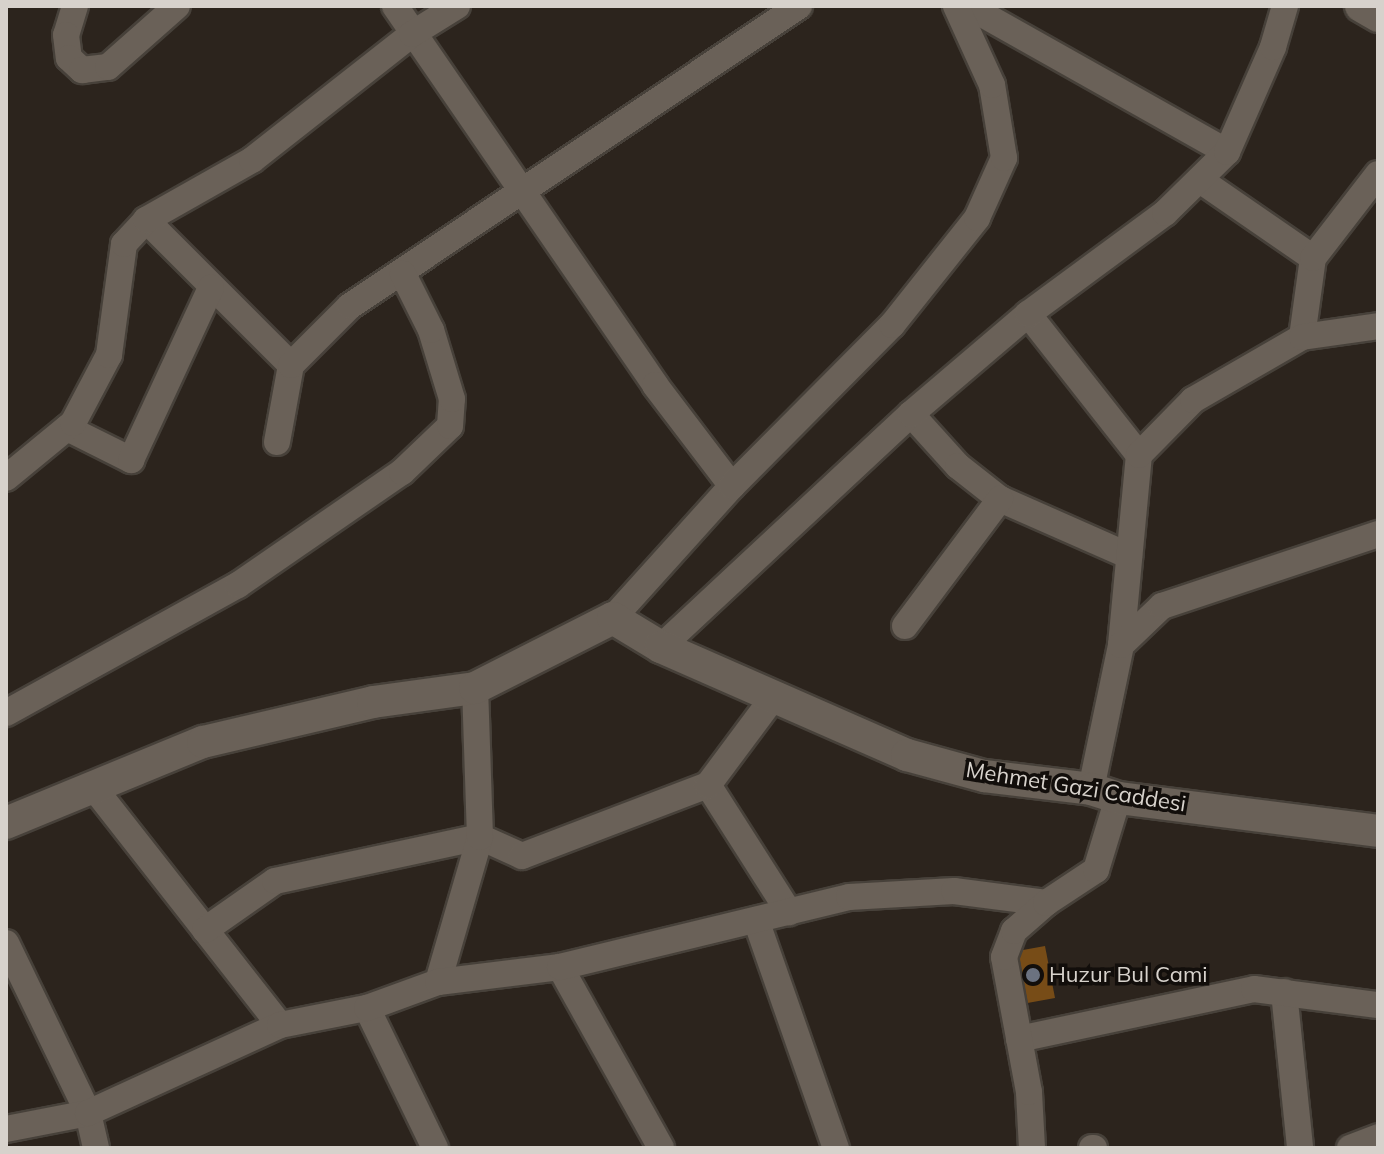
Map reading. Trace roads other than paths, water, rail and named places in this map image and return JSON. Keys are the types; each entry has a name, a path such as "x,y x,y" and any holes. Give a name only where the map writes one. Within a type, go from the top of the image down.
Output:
{"street":[{"path":"75,6 66,35 69,58 82,70 108,67 177,6"},
{"path":"395,6 655,385 732,486"},
{"path":"6,478 67,428 109,355 124,244 146,220 252,160 412,34 457,6"},
{"path":"277,442 291,365 350,306 403,274 799,6"},
{"path":"6,823 203,742 373,702 475,688 613,618 732,486 892,325 982,206 1004,158 992,85 956,6"},
{"path":"968,6 1227,152"},
{"path":"661,647 911,414 1028,314 1165,213 1200,180 1227,152 1273,47 1285,6"},
{"path":"1361,6 1378,16"},
{"path":"1302,337 1313,258 1378,174"},
{"path":"1200,180 1313,258"},
{"path":"146,220 167,236 211,288 291,365"},
{"path":"6,713 238,585 402,472 450,426 452,399 431,330 403,274"},
{"path":"67,428 131,460 211,288"},
{"path":"1028,314 1139,455"},
{"path":"1032,1148 1019,1039 1004,957 1014,931 1046,903 1096,870 1139,455 1193,400 1302,337 1378,326"},
{"path":"911,414 958,466 1000,499 1129,556"},
{"path":"905,626 1000,499"},
{"path":"1121,645 1162,606 1378,534"},
{"name":"Mehmet Gazi Caddesi","path":"613,618 661,647 907,755 984,776 1378,831"},
{"path":"438,982 480,837 475,688"},
{"path":"205,930 275,881 480,837 522,856 708,785 775,695"},
{"path":"708,785 789,912"},
{"path":"94,788 280,1025"},
{"path":"6,1129 88,1113 280,1025 367,1008 438,982 560,967 849,897 954,891 1046,903"},
{"path":"756,920 836,1148"},
{"path":"6,943 88,1113 96,1148"},
{"path":"560,967 661,1148"},
{"path":"1019,1039 1254,989 1378,1005"},
{"path":"1284,992 1300,1148"},
{"path":"367,1008 435,1148"},
{"path":"1350,1148 1378,1137"}],"place":[{"name":"Huzur Bul Cami","path":"1033,975"}]}
